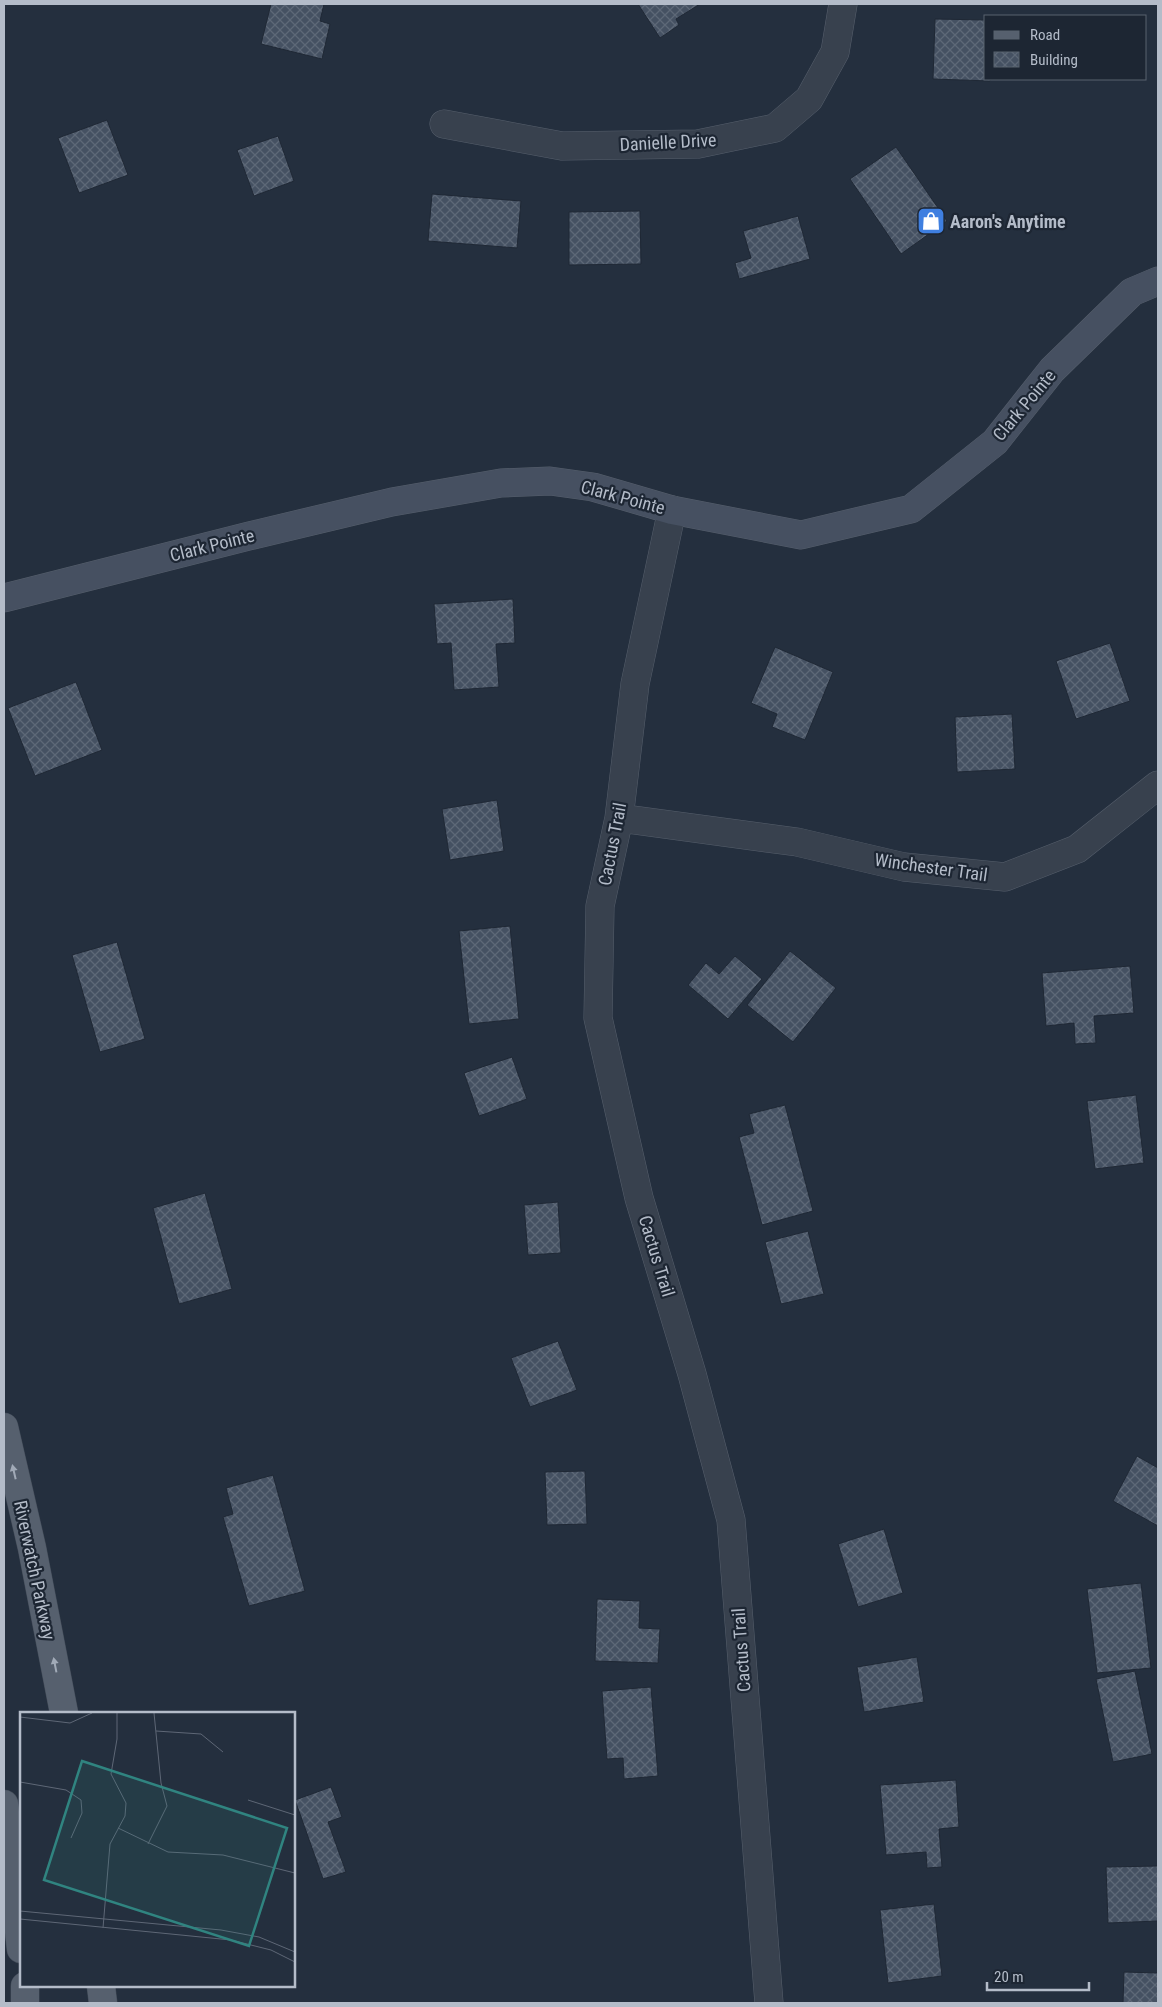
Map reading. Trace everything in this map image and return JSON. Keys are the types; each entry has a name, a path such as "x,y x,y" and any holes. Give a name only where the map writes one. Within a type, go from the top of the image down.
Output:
{"main road":[{"name":"Riverwatch Parkway","path":"4,1427 32,1548 64,1712"},
{"path":"4,1804 20,1940"},
{"path":"25,1987 25,2003"},
{"path":"101,1987 103,2003"}],"street":[{"name":"Danielle Drive","path":"444,124 562,146 698,144 774,128 809,99 835,52 843,4"},
{"name":"Clark Pointe","path":"4,598 392,502 501,483 550,481 593,487 672,510 800,535 911,509 995,442 1052,370 1132,292 1158,282"},
{"name":"Cactus Trail","path":"672,510 635,684 619,818 600,906 598,1018 639,1198 692,1374 731,1520 769,2003"},
{"name":"Winchester Trail","path":"619,818 797,842 904,867 1005,877 1077,850 1158,785"}],"building":[{"path":"271,4 324,4 320,21 330,24 322,59 261,44"},
{"path":"638,4 700,4 676,19 679,25 660,38"},
{"path":"935,19 984,20 984,80 990,81 933,79"},
{"path":"107,120 128,175 79,193 58,138"},
{"path":"278,136 294,181 254,196 237,150"},
{"path":"896,147 947,221 901,254 850,179"},
{"path":"432,194 521,201 517,248 428,241"},
{"path":"640,211 641,264 569,265 569,212"},
{"path":"798,216 810,259 739,279 735,263 751,258 743,231"},
{"path":"513,599 515,643 496,644 499,687 454,690 451,643 437,644 434,604"},
{"path":"1110,643 1130,701 1076,719 1056,661"},
{"path":"775,647 833,672 805,740 772,727 777,714 751,703"},
{"path":"76,682 102,750 35,776 8,708"},
{"path":"1012,714 1015,769 957,772 955,717"},
{"path":"497,800 504,851 450,860 442,809"},
{"path":"510,926 519,1019 469,1024 459,931"},
{"path":"117,942 145,1039 100,1052 72,955"},
{"path":"790,951 836,988 793,1042 747,1005"},
{"path":"735,956 762,979 728,1019 688,985 706,963 719,974"},
{"path":"1130,966 1134,1013 1094,1016 1096,1043 1075,1044 1074,1023 1046,1026 1042,973"},
{"path":"512,1057 527,1099 479,1116 464,1073"},
{"path":"1136,1095 1144,1163 1095,1169 1087,1101"},
{"path":"785,1105 813,1211 762,1225 739,1137 754,1133 749,1114"},
{"path":"205,1193 232,1289 179,1304 153,1208"},
{"path":"558,1202 561,1253 528,1255 524,1205"},
{"path":"808,1231 824,1294 781,1304 765,1242"},
{"path":"558,1341 577,1390 530,1407 511,1358"},
{"path":"1137,1456 1158,1468 1158,1526 1113,1501"},
{"path":"585,1471 587,1524 547,1525 545,1472"},
{"path":"273,1475 305,1591 249,1606 223,1517 233,1514 226,1488"},
{"path":"884,1529 903,1593 858,1607 838,1544"},
{"path":"1141,1583 1151,1668 1097,1673 1087,1589"},
{"path":"597,1599 640,1601 639,1628 660,1629 658,1663 595,1661"},
{"path":"917,1657 924,1702 864,1712 857,1667"},
{"path":"1135,1671 1152,1754 1113,1762 1096,1679"},
{"path":"651,1687 658,1776 624,1779 623,1758 607,1759 602,1691"},
{"path":"956,1780 959,1827 939,1829 942,1867 927,1868 926,1852 886,1855 880,1785"},
{"path":"331,1787 342,1817 328,1822 346,1872 323,1879 295,1800"},
{"path":"1158,1866 1158,1921 1108,1923 1106,1867"},
{"path":"934,1904 942,1976 888,1983 880,1910"},
{"path":"1124,1972 1158,1973 1158,2003 1123,2003"}],"place":[{"name":"Aaron's Anytime","path":"931,221"}]}
